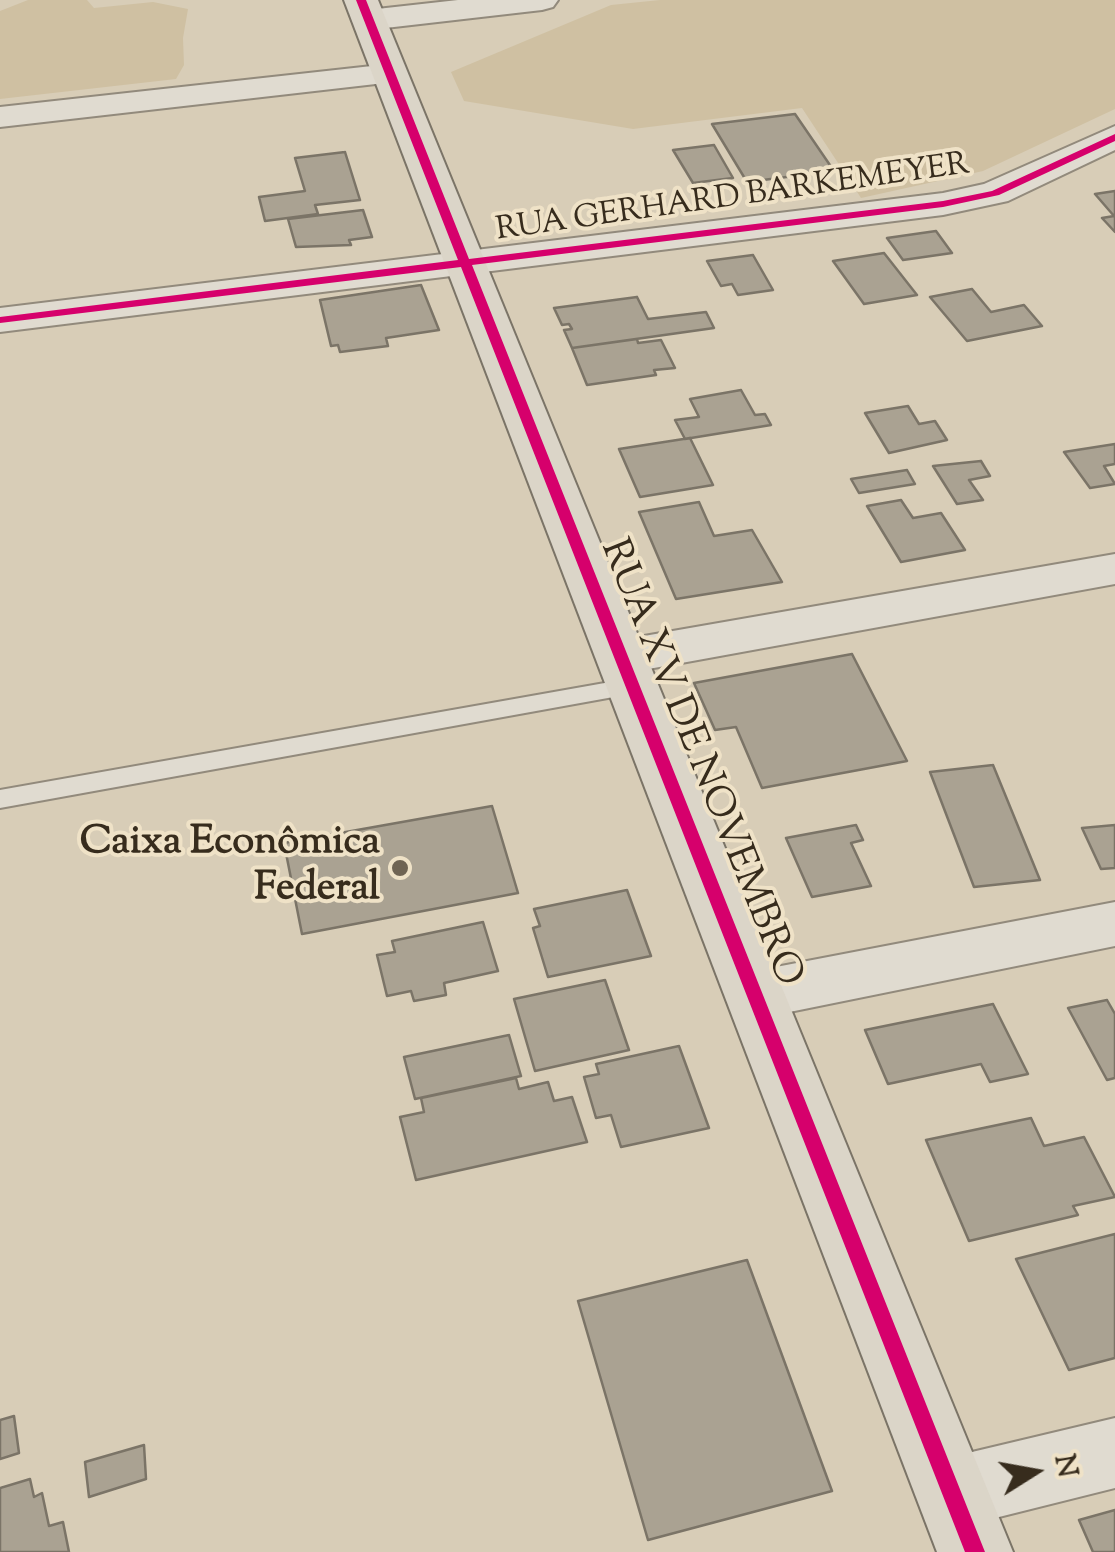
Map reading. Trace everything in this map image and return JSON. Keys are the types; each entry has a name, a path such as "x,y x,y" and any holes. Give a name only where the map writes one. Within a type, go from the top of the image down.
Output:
{"main road":[{"name":"RUA XV DE NOVEMBRO","path":"365,10 963,1522"}],"street":[{"path":"365,10 542,0"},
{"path":"0,117 390,74"},
{"name":"RUA GERHARD BARKEMEYER","path":"0,320 943,204 995,192 1115,137"},
{"path":"627,672 1115,569"},
{"path":"756,996 1115,924"},
{"path":"963,1522 1115,1452"}],"lane":[{"path":"0,798 627,672"}],"shaded area":[{"path":"28,0 87,0 94,8 153,2 188,9 184,65 176,79 0,99 0,11"},
{"path":"660,0 1115,0 1115,109 983,171 861,198 802,108 633,129 464,101 451,72 611,5"}],"building":[{"path":"795,114 834,171 747,182 712,124"},
{"path":"714,145 733,178 693,183 673,150"},
{"path":"345,152 360,200 315,205 318,214 265,221 259,197 305,191 295,158"},
{"path":"1115,191 1115,232 1102,218 1114,216 1095,194"},
{"path":"363,210 372,237 349,240 351,245 296,247 288,219"},
{"path":"936,231 952,253 903,260 887,238"},
{"path":"884,253 917,295 864,304 833,261"},
{"path":"753,255 773,290 738,295 732,284 721,286 707,261"},
{"path":"421,285 439,330 386,338 388,346 340,352 338,345 331,346 320,300"},
{"path":"972,289 991,312 1024,305 1042,326 967,341 930,297"},
{"path":"637,297 648,319 706,312 714,328 572,348 564,330 572,329 569,324 562,325 554,308"},
{"path":"637,339 638,343 661,340 675,368 654,370 656,375 587,385 572,348"},
{"path":"741,390 755,415 765,414 771,425 685,439 675,420 699,417 690,399"},
{"path":"908,406 919,424 935,421 947,440 889,453 865,413"},
{"path":"690,438 713,485 640,497 619,449"},
{"path":"1115,444 1115,464 1104,466 1115,484 1090,488 1064,452"},
{"path":"981,461 990,476 969,480 983,500 957,504 933,466"},
{"path":"907,470 915,484 859,493 851,479"},
{"path":"901,500 913,518 941,513 965,550 901,562 867,506"},
{"path":"699,502 714,536 752,530 782,582 676,599 639,512"},
{"path":"852,654 907,761 762,788 736,727 715,730 694,683"},
{"path":"993,765 1040,880 974,887 930,772"},
{"name":"Caixa Econômica Federal","path":"492,806 518,893 302,934 284,843"},
{"path":"856,825 863,840 851,843 871,886 812,897 786,838"},
{"path":"1115,825 1115,868 1101,869 1082,828"},
{"path":"627,890 651,956 548,977 533,928 540,926 534,909"},
{"path":"483,922 498,971 444,983 446,995 414,1001 411,991 387,996 377,955 395,952 392,941"},
{"path":"605,980 629,1050 535,1071 514,999"},
{"path":"1107,1000 1115,1014 1115,1078 1107,1080 1068,1008"},
{"path":"993,1004 1028,1074 990,1082 981,1064 888,1084 865,1030"},
{"path":"509,1035 521,1076 415,1099 404,1057"},
{"path":"679,1046 709,1128 621,1147 611,1115 596,1118 584,1077 599,1074 596,1064"},
{"path":"516,1078 519,1089 548,1082 554,1101 572,1097 587,1142 416,1180 400,1117 424,1112 421,1098"},
{"path":"1031,1118 1044,1146 1084,1137 1115,1197 1073,1206 1078,1215 969,1241 926,1140"},
{"path":"1115,1234 1115,1358 1069,1370 1016,1259"},
{"path":"747,1260 832,1491 648,1540 578,1301"},
{"path":"14,1416 19,1453 0,1459 0,1420"},
{"path":"144,1445 146,1479 89,1497 85,1462"},
{"path":"30,1479 34,1497 42,1493 49,1526 63,1522 69,1552 0,1552 0,1488"},
{"path":"1115,1510 1115,1552 1093,1552 1079,1520"}],"cycle path":[{"path":"361,0 975,1552"},
{"path":"0,320 943,204 995,193 1115,137"}],"place":[{"name":"Caixa Econômica Federal","path":"400,868"}]}
